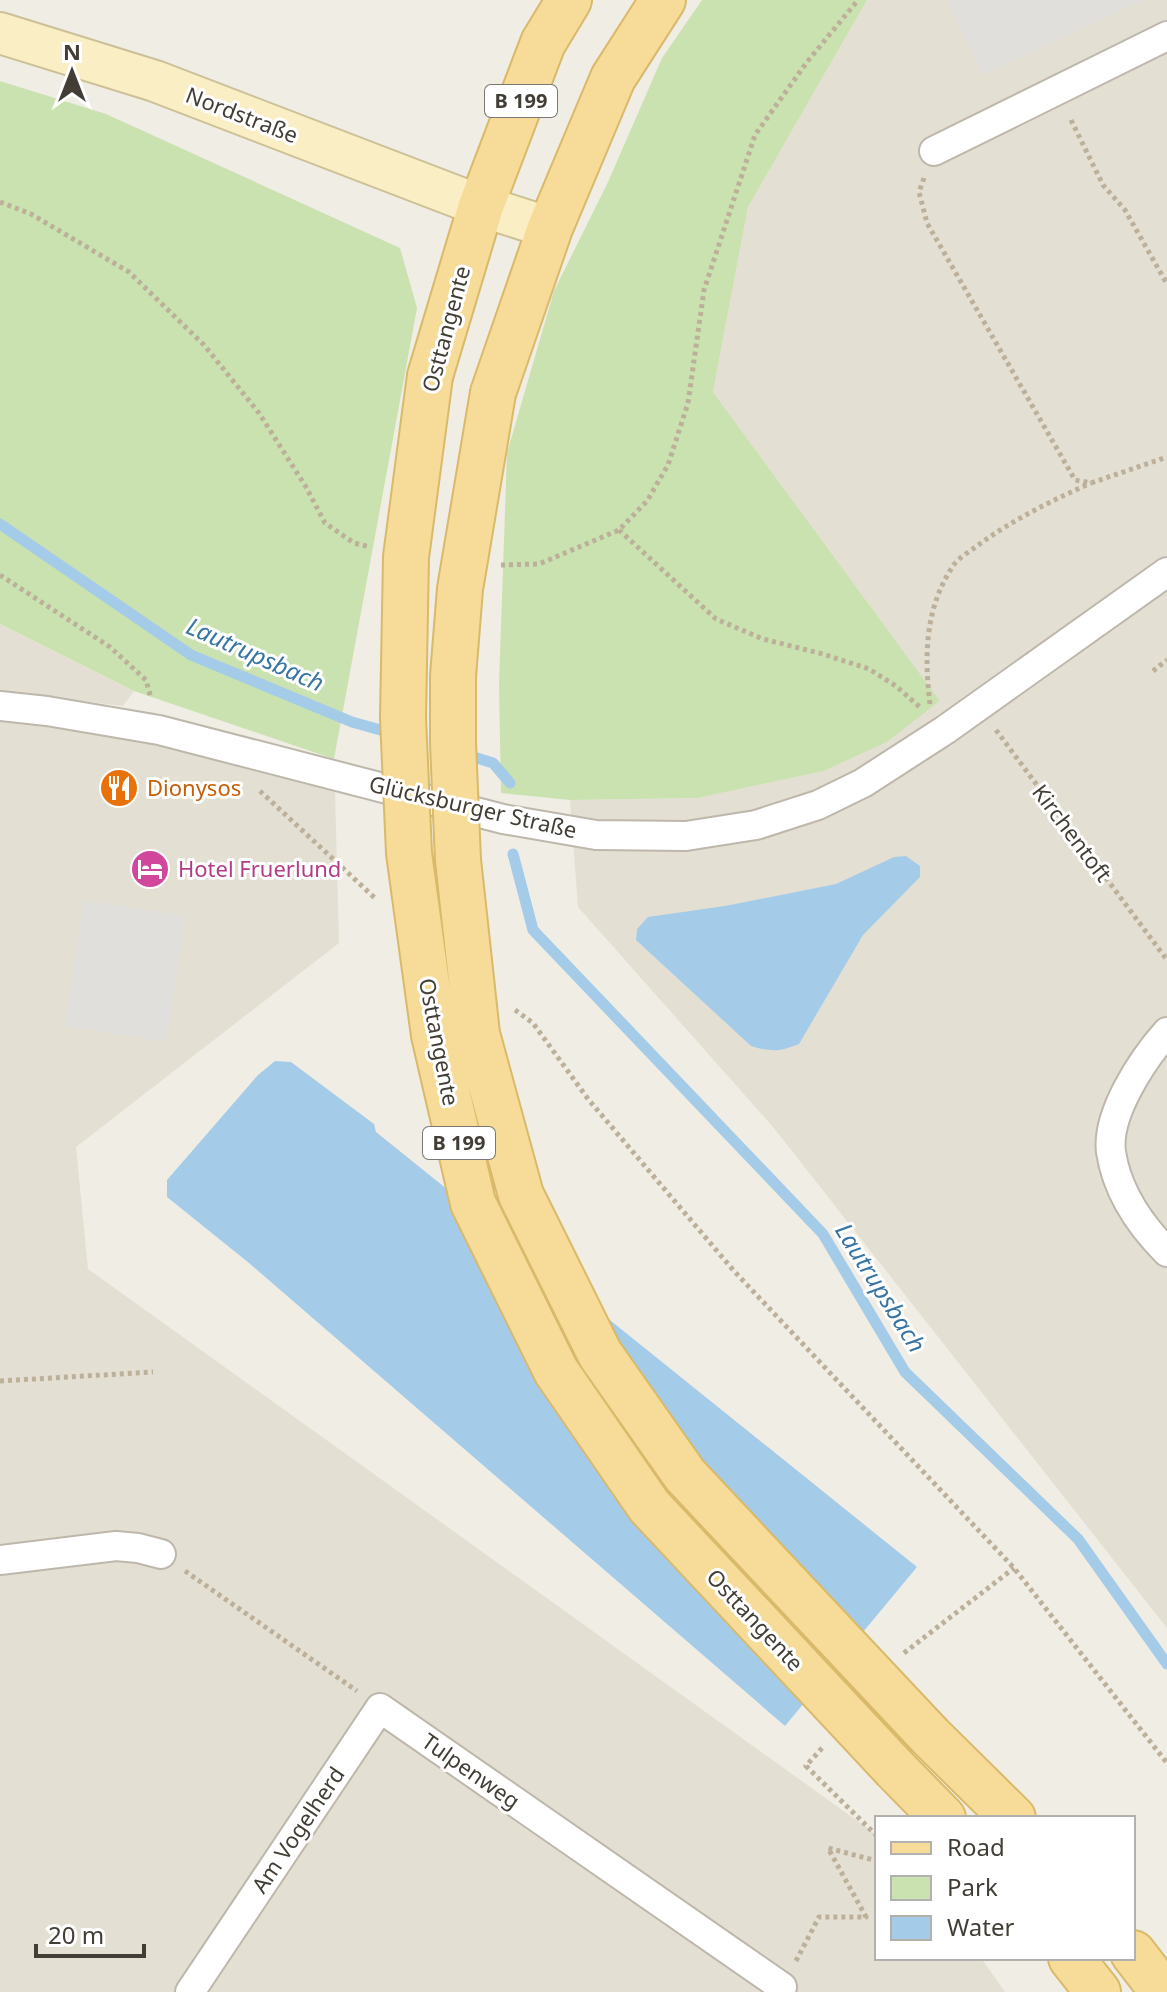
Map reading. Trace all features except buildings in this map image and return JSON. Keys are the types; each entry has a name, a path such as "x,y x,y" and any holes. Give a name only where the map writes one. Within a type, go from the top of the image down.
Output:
{"main road":[{"name":"B 199","path":"481,206 543,43 569,0"},
{"name":"B 199","path":"550,228 613,78 663,0"},
{"name":"Nordstraße","path":"0,33 155,81 481,206 550,228"},
{"name":"Osttangente","path":"481,206 430,376 406,557 403,718 409,853 434,1035 473,1203 556,1371 649,1506 941,1816"},
{"name":"Osttangente","path":"550,228 493,393 460,589 453,676 458,860 477,1034 521,1195 600,1354 685,1475 930,1736 1011,1816"},
{"path":"1135,1956 1163,1992"},
{"path":"1073,1960 1098,1992"}],"street":[{"path":"934,151 1167,36"},
{"name":"Glücksburger Straße","path":"0,706 159,730 503,819 596,835 686,836 756,825 818,805 863,783 945,730 1167,572"},
{"path":"1167,1032 1130,1084 1115,1116 1111,1149 1118,1177 1133,1213 1167,1252"},
{"path":"0,1560 116,1546 161,1554"},
{"name":"Tulpenweg","path":"380,1708 781,1989"},
{"name":"Am Vogelherd","path":"190,1992 380,1708"}],"path":[{"path":"1056,91 1103,185 1125,210 1167,284"},
{"path":"934,151 919,192 927,223 1075,480 1091,483"},
{"path":"619,530 716,619 763,639 869,669 896,686 931,717 927,674 931,621 935,600 955,563 993,534 1037,508 1091,483 1167,457"},
{"path":"0,575 110,647 146,680"},
{"path":"1153,671 1167,660"},
{"name":"Kirchentoft","path":"977,706 1167,960"},
{"path":"588,1099 734,1271 1014,1568 1167,1763"},
{"path":"0,1381 153,1372"},
{"path":"161,1554 380,1708"},
{"path":"781,1989 819,1917 866,1917 828,1848 875,1860"}],"shaded area":[{"path":"867,0 1167,0 1167,1628 773,1127 578,907 570,800 698,798 824,771 887,742 940,701 713,392 748,207"},
{"path":"947,0 1143,0 983,75"},
{"path":"0,624 134,691 123,706 0,691"},
{"path":"0,718 167,746 335,791 339,943 76,1147 88,1269 875,1834 875,1960 982,1960 1005,1992 0,1992"},
{"path":"84,900 186,916 166,1042 65,1026"}],"green space":[{"path":"702,0 867,0 748,207 713,392 940,701 887,742 824,771 698,798 570,800 501,793 499,684 507,453 554,291 608,182 662,58"},
{"name":"Lautrupsbach","path":"0,81 106,114 400,248 417,308 334,759 134,691 0,624"}],"water":[{"path":"906,856 920,866 920,877 863,935 799,1044 786,1049 751,1046 636,940 637,929 648,917 725,906 836,884 894,857"},
{"path":"275,1061 291,1062 374,1124 376,1132 917,1567 785,1726 249,1263 167,1197 167,1180 258,1075"}],"waterway":[{"name":"Lautrupsbach","path":"0,524 191,655 352,722 395,734"},
{"name":"Lautrupsbach","path":"461,753 493,763 510,783"},
{"name":"Lautrupsbach","path":"513,854 533,930 823,1234 905,1372 1078,1539 1167,1664"}],"place":[{"name":"Dionysos","path":"119,788"},
{"name":"Hotel Fruerlund","path":"150,869"}]}
